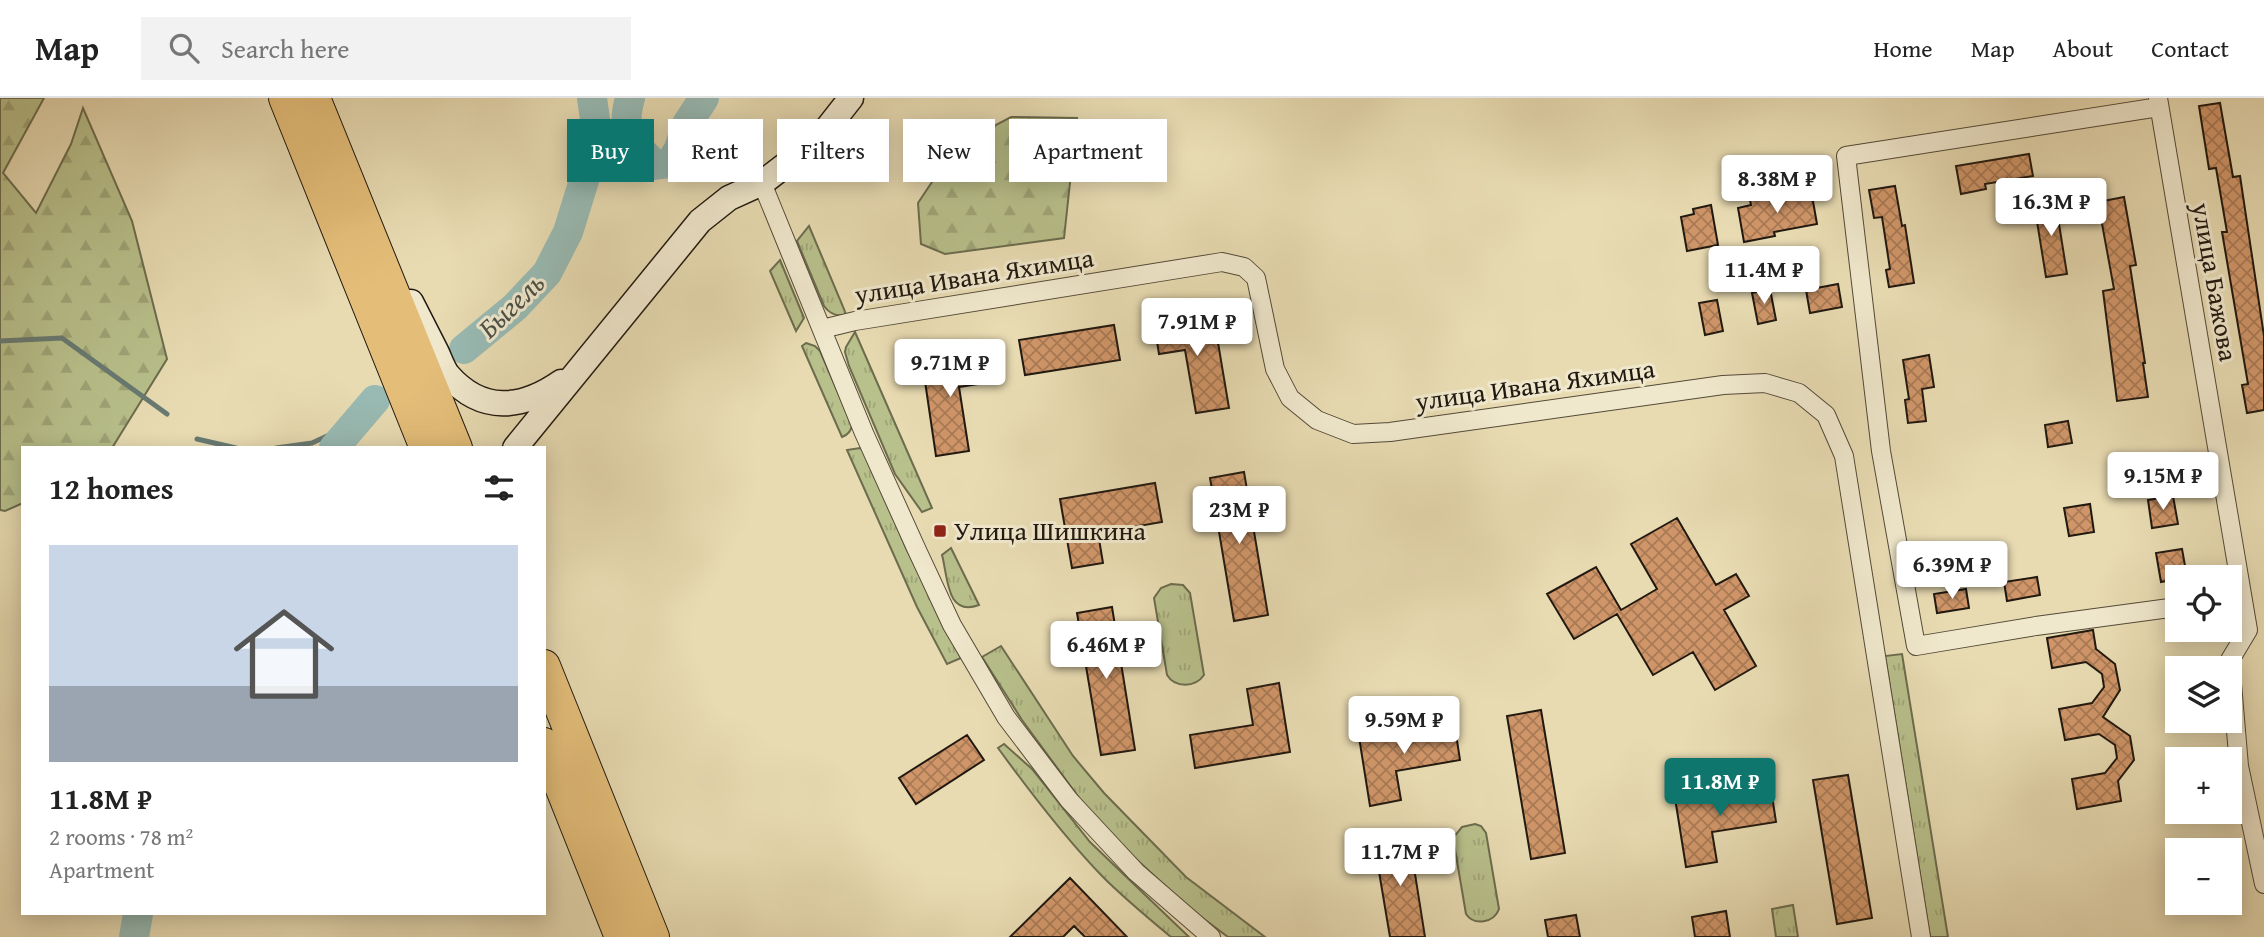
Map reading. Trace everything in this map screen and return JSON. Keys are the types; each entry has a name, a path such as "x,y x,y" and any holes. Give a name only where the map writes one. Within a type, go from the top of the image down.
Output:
{"highway":[{"path":"285,98 425,446"},
{"path":"314,98 455,446"},
{"path":"546,671 653,937"},
{"path":"546,749 621,937"}],"street":[{"path":"517,446 700,221 729,198 762,183 818,140 851,98"},
{"path":"2159,102 1846,156 1881,451 1916,646 2165,609"},
{"name":"улица Бажова","path":"2159,102 2256,629"},
{"path":"762,183 864,433 921,559 952,625 1006,717 1069,800 1136,872 1211,937"},
{"path":"352,190 447,374 472,395 494,404 517,403 542,395 581,368"},
{"name":"улица Ивана Яхимца","path":"822,328 1222,262 1244,267 1256,278 1275,369 1290,398 1317,420 1353,434 1390,432 1723,385 1765,383 1799,393 1826,415 1844,456 1921,937"},
{"path":"2242,615 2256,629 2230,660 2239,766 2264,884"}],"green space":[{"path":"0,98 44,98 3,173 36,213 71,144 83,108 132,221 167,359 113,446 21,446 21,504 5,511 0,510"},
{"path":"1011,117 1077,118 1009,119 1009,182 1070,182 1064,238 945,254 921,244 918,203 932,182 995,182 995,125"},
{"path":"809,226 846,315 834,314 824,306 797,241"},
{"path":"780,260 804,318 796,331 770,271"},
{"path":"855,332 932,508 922,512 895,474 845,352"},
{"path":"806,343 820,351 852,425 849,433 842,437 802,346"},
{"path":"860,448 865,452 906,548 961,658 947,664 917,607 847,450"},
{"path":"951,548 979,605 960,605 950,593 942,555"},
{"path":"1171,584 1183,585 1190,593 1204,675 1196,682 1185,685 1175,682 1167,675 1154,598 1161,588"},
{"path":"1001,646 1073,756 1104,793 1186,877 1265,937 1228,937 1188,907 1134,857 1083,803 1022,720 982,657"},
{"path":"1902,654 1948,937 1930,937 1885,656"},
{"path":"1004,744 1032,769 1090,842 1189,937 1171,937 1103,877 1022,781 998,748"},
{"path":"1475,824 1481,826 1486,833 1499,909 1493,917 1484,921 1474,920 1466,914 1453,838 1462,827"},
{"path":"1793,905 1798,937 1776,937 1772,909"}],"building":[{"path":"2220,103 2233,177 2240,176 2264,336 2264,410 2247,413 2242,385 2248,384 2222,232 2227,232 2216,168 2209,169 2199,106"},
{"path":"2029,154 2033,176 1985,184 1986,189 1961,194 1956,166"},
{"path":"1895,186 1902,226 1905,225 1914,283 1889,287 1886,270 1890,269 1882,217 1874,218 1869,190"},
{"path":"1811,190 1817,224 1774,232 1775,236 1744,242 1738,208 1751,205 1750,200"},
{"path":"2124,197 2136,265 2130,266 2148,397 2117,401 2103,291 2114,289 2098,202"},
{"path":"2055,199 2067,274 2046,277 2034,203"},
{"path":"1711,205 1718,245 1687,251 1681,217 1694,214 1693,209"},
{"path":"1838,284 1842,307 1810,313 1806,290"},
{"path":"1770,289 1776,320 1758,324 1752,293"},
{"path":"1717,300 1723,331 1705,335 1699,303"},
{"path":"1213,313 1229,408 1196,413 1185,350 1159,354 1154,323"},
{"path":"1114,325 1120,360 1025,375 1019,340"},
{"path":"981,352 985,383 959,387 969,451 936,456 922,361"},
{"path":"1929,355 1934,387 1922,389 1926,421 1908,423 1905,400 1909,399 1903,360"},
{"path":"2068,421 2072,443 2048,447 2045,425"},
{"path":"1244,472 1268,615 1234,621 1210,478"},
{"path":"1155,483 1162,522 1098,533 1103,563 1072,568 1060,499"},
{"path":"2173,496 2178,524 2152,528 2148,500"},
{"path":"2090,504 2094,532 2069,536 2064,508"},
{"path":"1677,518 1716,585 1736,574 1749,596 1724,610 1756,666 1715,690 1693,652 1653,675 1617,614 1574,639 1547,594 1596,567 1621,610 1657,589 1631,544"},
{"path":"2182,549 2185,565 2165,565 2165,581 2161,582 2156,553"},
{"path":"2037,577 2040,595 2007,601 2004,582"},
{"path":"1966,589 1969,608 1937,613 1934,594"},
{"path":"1112,607 1135,750 1101,755 1077,613"},
{"path":"2093,630 2096,649 2115,664 2120,690 2103,717 2130,736 2134,760 2118,781 2121,801 2077,809 2072,779 2105,773 2117,758 2115,745 2099,734 2065,740 2059,709 2092,703 2104,687 2102,674 2086,662 2052,668 2047,638"},
{"path":"1279,683 1290,752 1195,768 1190,735 1253,725 1247,689"},
{"path":"1541,710 1565,853 1531,859 1507,716"},
{"path":"1454,721 1460,760 1396,771 1401,800 1370,806 1359,737"},
{"path":"967,735 984,760 916,804 899,778"},
{"path":"1848,775 1872,918 1837,924 1813,780"},
{"path":"1770,782 1776,822 1712,832 1717,862 1686,867 1675,798"},
{"path":"1409,836 1425,937 1390,937 1374,842"},
{"path":"1070,878 1127,937 1085,937 1074,926 1063,937 1010,937"},
{"path":"1726,911 1730,937 1695,937 1692,917"},
{"path":"1576,915 1580,937 1548,937 1545,920"}],"waterway":[{"name":"Быгель","path":"464,349 515,307 547,273 568,232 596,142 592,98"},
{"name":"Быгель","path":"630,98 627,128 634,142 655,165 670,163 679,149 687,124 704,98"},
{"path":"0,341 62,338 167,414"},
{"name":"Быгель","path":"336,446 375,400"},
{"path":"290,446 312,443 355,423"},
{"path":"197,439 227,446"},
{"name":"Быгель","path":"134,937 138,915"}],"place":[{"name":"Улица Шишкина","path":"940,531"}]}
